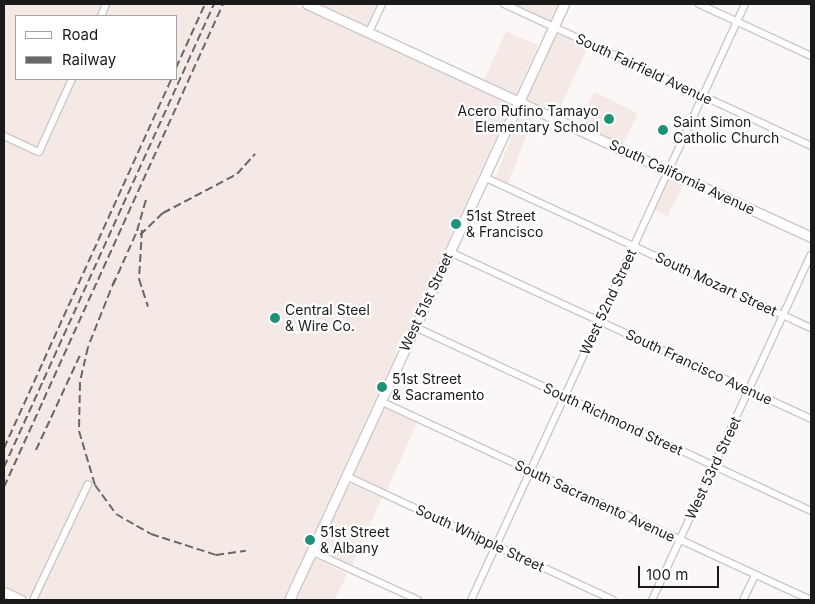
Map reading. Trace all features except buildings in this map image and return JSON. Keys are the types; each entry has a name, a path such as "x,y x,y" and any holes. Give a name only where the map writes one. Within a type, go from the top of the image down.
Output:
{"street":[{"name":"South California Avenue","path":"307,4 811,237"},
{"path":"369,32 382,4"},
{"name":"South Fairfield Avenue","path":"504,4 811,146"},
{"name":"West 51st Street","path":"289,600 564,4"},
{"path":"699,4 811,56"},
{"name":"West 52nd Street","path":"471,600 746,4"},
{"path":"4,136 39,152 72,80"},
{"name":"South Mozart Street","path":"484,177 811,328"},
{"name":"South Francisco Avenue","path":"450,252 811,418"},
{"name":"West 53rd Street","path":"652,600 811,255"},
{"name":"South Richmond Street","path":"415,327 811,511"},
{"name":"South Sacramento Avenue","path":"380,401 810,600"},
{"name":"South Whipple Street","path":"346,476 613,600"},
{"path":"33,600 88,484"},
{"path":"311,551 418,600"},
{"path":"743,600 755,575"},
{"path":"4,592 21,600"}],"shaded area":[{"path":"4,4 293,4 511,105 283,600 35,600 4,586"},
{"path":"320,4 379,4 368,26"},
{"path":"519,4 558,4 550,21 517,7"},
{"path":"506,31 538,45 516,95 484,80"},
{"path":"556,33 588,48 557,113 526,98"},
{"name":"Acero Rufino Tamayo Elementary School","path":"594,92 638,113 623,145 579,123"},
{"path":"521,111 534,116 508,183 495,178"},
{"path":"669,178 683,185 667,216 653,209"},
{"path":"384,408 417,423 386,491 353,477"},
{"path":"349,483 382,498 351,566 318,552"},
{"path":"315,558 347,574 335,600 296,600"}],"railway":[{"path":"178,64 205,4"},
{"path":"4,467 214,4"},
{"path":"4,487 223,4"},
{"path":"4,448 171,80"},
{"path":"140,235 163,213 237,174 255,154"},
{"path":"113,285 137,231 146,199"},
{"path":"142,230 139,279 148,307"},
{"path":"115,279 88,347 80,383 79,431 95,485 116,514 151,534 216,555 246,551"},
{"path":"36,450 80,355"}],"place":[{"name":"Acero Rufino Tamayo Elementary School","path":"609,119"},
{"name":"Saint Simon Catholic Church","path":"663,130"},
{"name":"51st Street & Francisco","path":"456,224"},
{"name":"Central Steel & Wire Co.","path":"275,318"},
{"name":"51st Street & Sacramento","path":"382,387"},
{"name":"51st Street & Albany","path":"310,540"}]}
